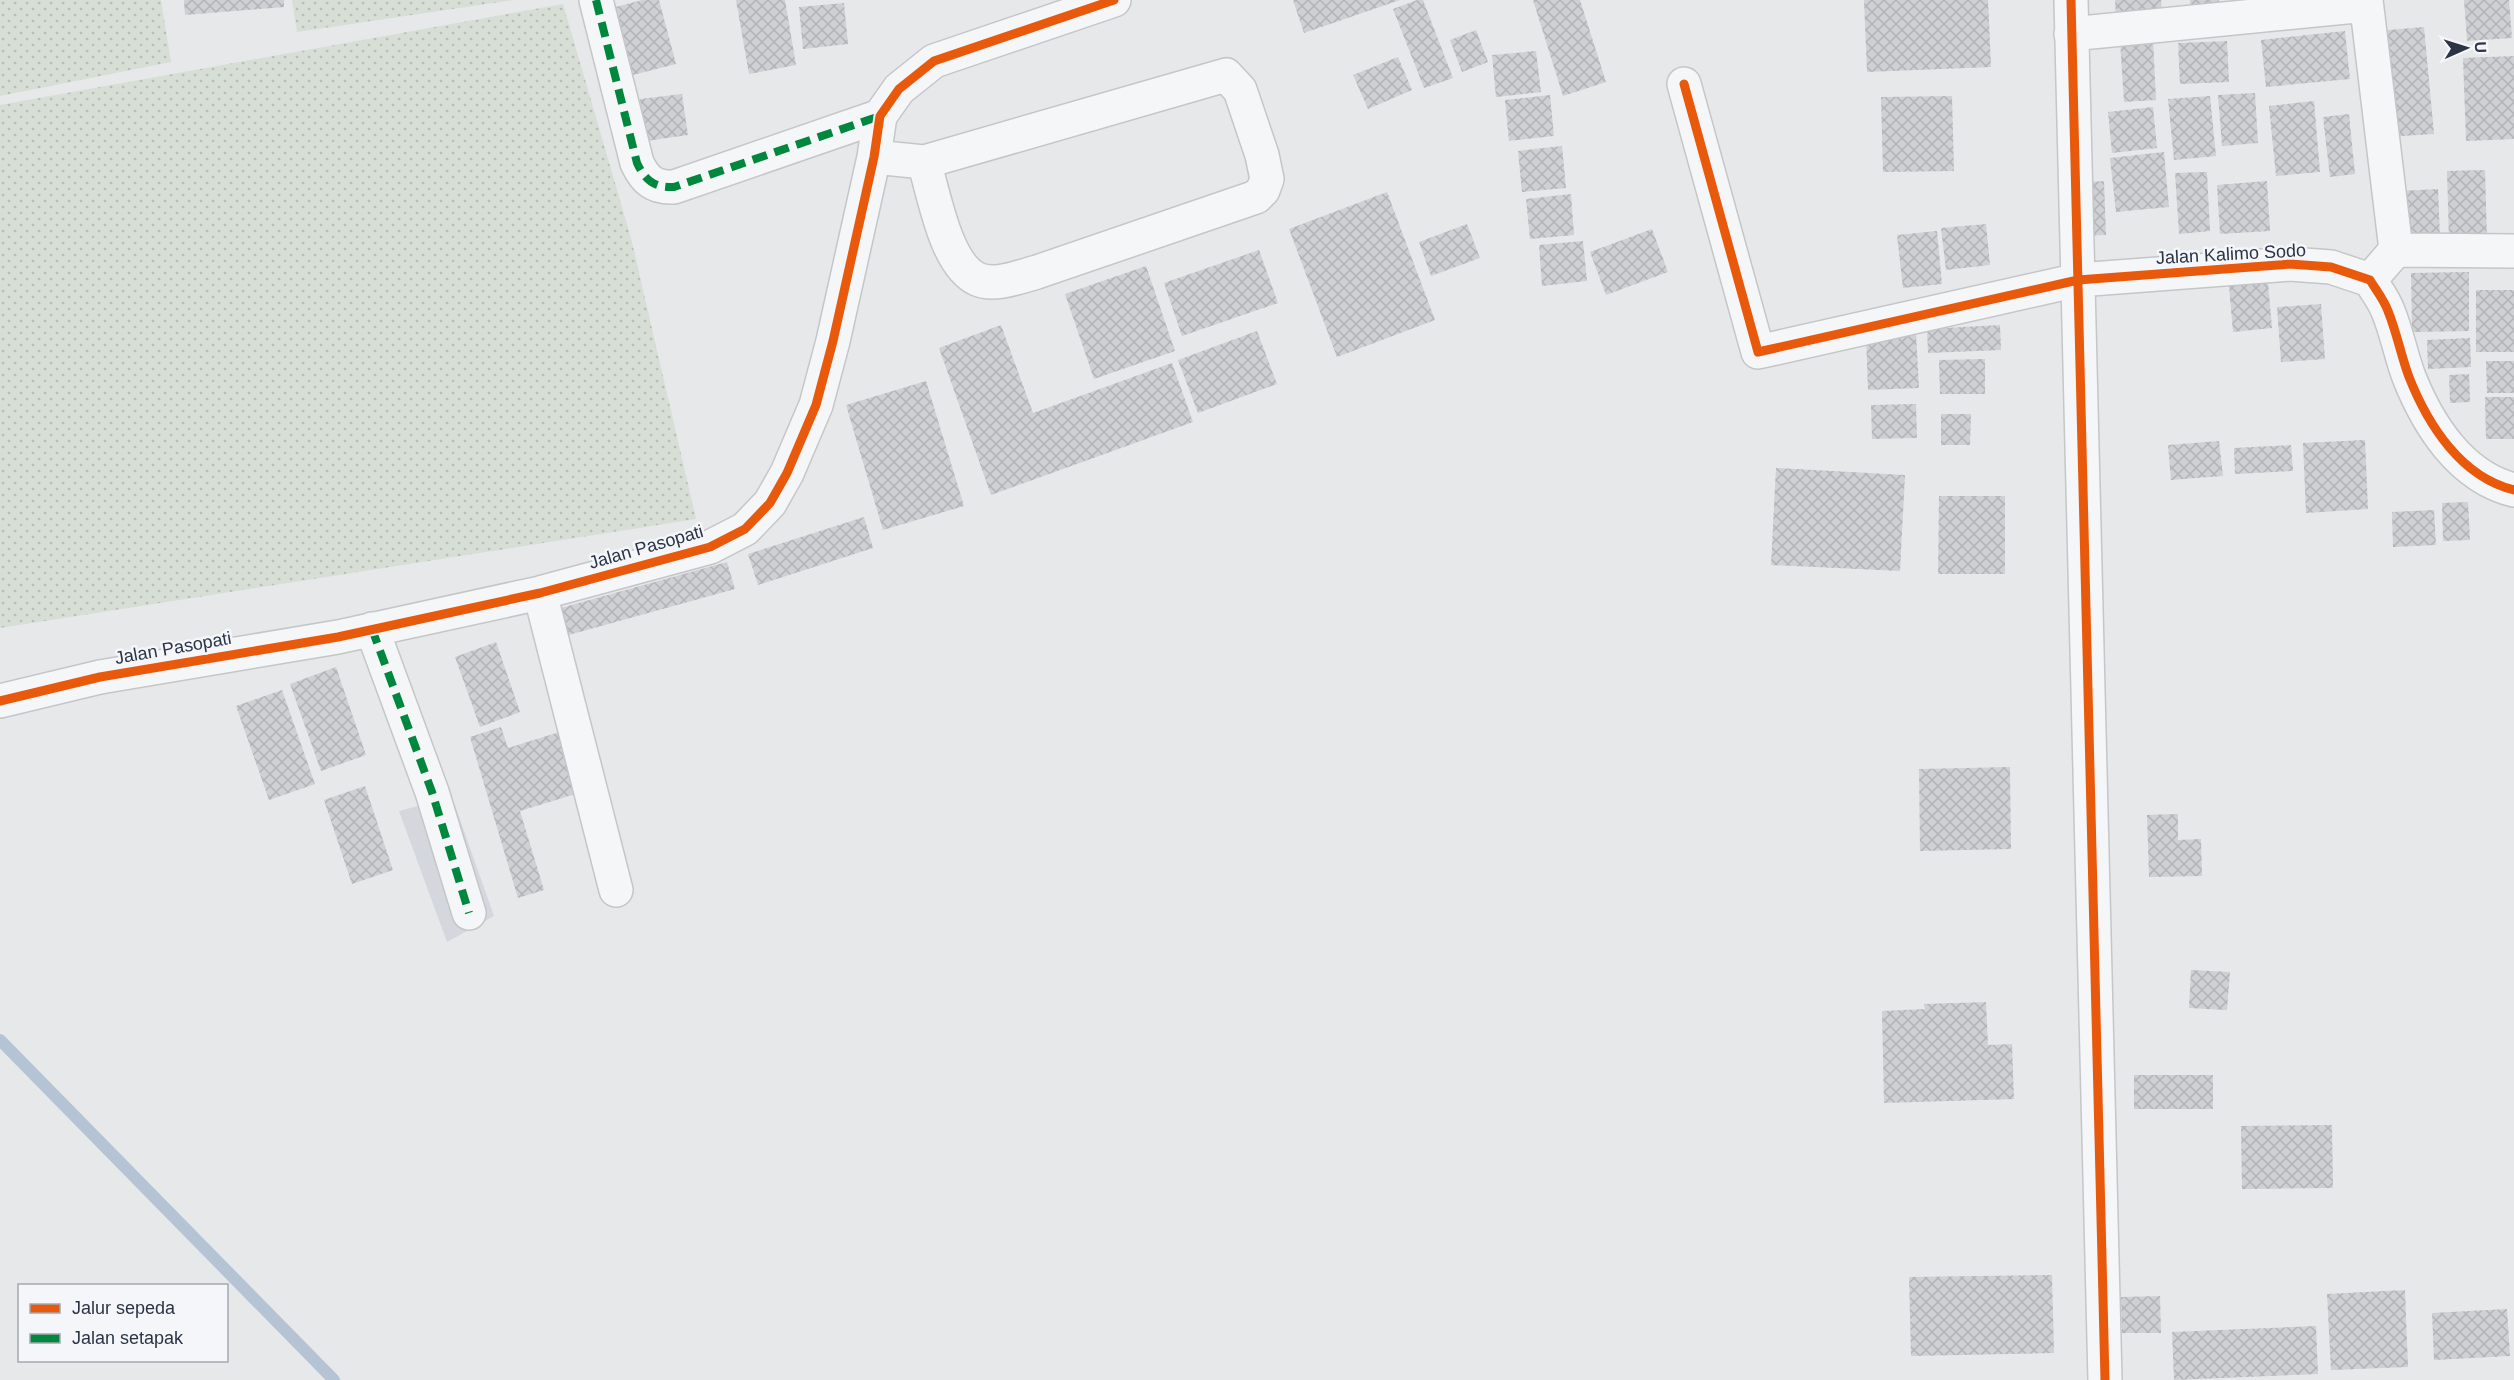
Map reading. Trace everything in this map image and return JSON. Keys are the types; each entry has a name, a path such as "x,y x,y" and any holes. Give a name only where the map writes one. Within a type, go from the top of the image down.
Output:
{"street":[{"path":"596,0 637,163 642,174 657,186 674,187 880,116"},
{"name":"Jalan Pasopati","path":"0,701 100,677 338,637 540,593 710,547 745,529 770,503 787,473 816,405 874,157 880,116 899,89 934,61 1114,0"},
{"path":"2071,0 2105,1380"},
{"path":"2071,34 2366,2 2396,250 2370,280 2388,310 2410,378 2437,431 2465,465 2496,485 2514,490"},
{"path":"874,157 924,162 1226,75 1240,90 1267,180 1263,190 1256,197 1037,272 1003,281 978,280 963,268 951,251 924,162"},
{"name":"Jalan Kalimo Sodo","path":"1684,84 1758,352 2078,280 2290,264 2331,267 2370,280"},
{"path":"2396,250 2514,251"},
{"path":"540,593 616,890"},
{"path":"372,629 432,792 469,913"}],"shaded area":[{"path":"0,0 161,0 171,62 0,96"},
{"path":"292,0 513,0 297,32"},
{"path":"563,4 631,238 696,519 0,628 0,105"},
{"path":"452,797 494,916 447,942 399,811"}],"building":[{"path":"184,0 284,0 284,7 185,15"},
{"path":"642,0 659,0 676,64 629,76 612,8"},
{"path":"736,0 785,0 796,65 749,74"},
{"path":"1293,0 1400,0 1304,33"},
{"path":"1423,0 1453,78 1424,88 1393,9"},
{"path":"1533,0 1580,0 1606,82 1563,96"},
{"path":"1864,0 1988,0 1991,67 1867,72"},
{"path":"2115,0 2161,0 2162,12 2116,17"},
{"path":"2190,0 2219,0 2220,13 2191,15"},
{"path":"2464,0 2509,0 2512,38 2467,41"},
{"path":"844,3 848,44 803,49 799,7"},
{"path":"2424,27 2434,134 2386,137 2377,31"},
{"path":"1476,30 1488,62 1462,72 1450,40"},
{"path":"2345,31 2350,79 2266,87 2261,40"},
{"path":"2153,39 2156,100 2124,102 2120,41"},
{"path":"2227,41 2229,82 2180,84 2178,43"},
{"path":"1536,51 1541,92 1496,97 1492,55"},
{"path":"2514,56 2514,139 2466,141 2463,58"},
{"path":"1398,57 1412,90 1368,109 1353,75"},
{"path":"2255,93 2258,143 2222,146 2218,95"},
{"path":"682,94 688,135 646,141 640,99"},
{"path":"1550,95 1554,136 1509,141 1505,100"},
{"path":"1952,96 1954,171 1883,172 1881,97"},
{"path":"2210,96 2216,156 2174,160 2168,99"},
{"path":"2314,101 2320,172 2276,176 2269,106"},
{"path":"2153,107 2157,148 2112,153 2108,112"},
{"path":"2349,114 2355,174 2330,177 2323,117"},
{"path":"1562,146 1566,188 1522,192 1518,151"},
{"path":"2164,152 2169,207 2116,212 2110,158"},
{"path":"2485,170 2487,240 2449,241 2447,171"},
{"path":"2207,172 2210,231 2179,234 2175,173"},
{"path":"2104,181 2106,235 2080,236 2078,183"},
{"path":"2267,181 2270,231 2220,234 2217,185"},
{"path":"2438,189 2440,237 2404,239 2401,191"},
{"path":"1387,192 1435,320 1337,357 1289,229"},
{"path":"1571,194 1574,235 1530,239 1526,199"},
{"path":"1467,224 1480,258 1431,276 1419,242"},
{"path":"1986,224 1990,265 1946,270 1941,228"},
{"path":"1652,229 1668,272 1606,295 1590,252"},
{"path":"1937,231 1942,284 1903,288 1897,235"},
{"path":"1583,241 1587,281 1542,286 1539,245"},
{"path":"1259,250 1278,303 1182,336 1164,283"},
{"path":"1146,266 1175,351 1094,379 1065,294"},
{"path":"2469,272 2469,331 2412,332 2411,273"},
{"path":"2268,283 2272,328 2233,332 2229,286"},
{"path":"2476,290 2514,290 2514,352 2476,352"},
{"path":"2321,304 2325,359 2281,362 2277,307"},
{"path":"1001,325 1033,413 1172,363 1193,422 991,495 939,348"},
{"path":"2000,325 2001,350 1928,353 1927,329"},
{"path":"1257,331 1277,384 1198,413 1178,360"},
{"path":"1916,334 1919,388 1868,390 1866,336"},
{"path":"2470,338 2471,367 2428,369 2427,340"},
{"path":"1985,359 1985,394 1940,394 1939,360"},
{"path":"2486,361 2514,361 2514,393 2487,393"},
{"path":"2469,374 2470,402 2450,403 2449,375"},
{"path":"926,381 964,506 883,530 846,405"},
{"path":"2485,397 2514,397 2514,439 2486,439"},
{"path":"1916,404 1917,438 1872,439 1871,405"},
{"path":"1941,414 1971,414 1970,445 1941,445"},
{"path":"2365,440 2368,509 2306,513 2303,443"},
{"path":"2219,441 2223,476 2171,480 2168,445"},
{"path":"2291,445 2293,471 2235,474 2234,448"},
{"path":"1776,468 1905,475 1900,571 1771,565"},
{"path":"1939,496 2005,496 2005,574 1938,574"},
{"path":"2468,502 2470,540 2443,541 2442,503"},
{"path":"2434,510 2436,545 2393,547 2392,512"},
{"path":"864,517 873,548 758,585 748,554"},
{"path":"727,562 735,589 565,636 557,609"},
{"path":"496,642 520,712 480,727 455,657"},
{"path":"336,667 366,755 321,771 290,684"},
{"path":"282,690 315,784 269,800 236,706"},
{"path":"501,727 508,748 566,730 585,791 520,811 544,890 518,898 470,737"},
{"path":"2010,767 2011,849 1920,851 1919,769"},
{"path":"365,786 393,870 352,884 324,800"},
{"path":"2178,814 2178,840 2201,839 2202,876 2149,877 2147,815"},
{"path":"2191,970 2230,972 2227,1010 2189,1008"},
{"path":"1986,1002 1988,1045 2012,1044 2014,1099 1884,1103 1882,1011 1925,1009 1924,1004"},
{"path":"2134,1075 2213,1075 2213,1109 2134,1109"},
{"path":"2332,1125 2333,1188 2242,1189 2241,1126"},
{"path":"2052,1275 2054,1353 1911,1356 1909,1277"},
{"path":"2405,1290 2408,1367 2331,1370 2327,1294"},
{"path":"2160,1296 2161,1333 2122,1333 2121,1297"},
{"path":"2507,1309 2510,1356 2434,1360 2432,1313"},
{"path":"2316,1326 2318,1374 2174,1380 2172,1332"}],"waterway":[{"path":"0,1040 334,1380"}],"marked path":[{"path":"596,0 637,163 651,182 674,187 880,116"},
{"path":"372,629 432,792 469,913"}],"cycle path":[{"path":"0,701 100,677 338,637 540,593 710,547 745,529 770,503 787,473 816,405 833,341 874,157 880,116 899,89 934,61 1114,0"},
{"path":"2071,0 2105,1380"},
{"path":"1684,84 1758,352 2078,280 2290,264 2331,267 2370,280 2388,311 2406,369 2417,395 2449,447 2478,474 2514,490"}]}
